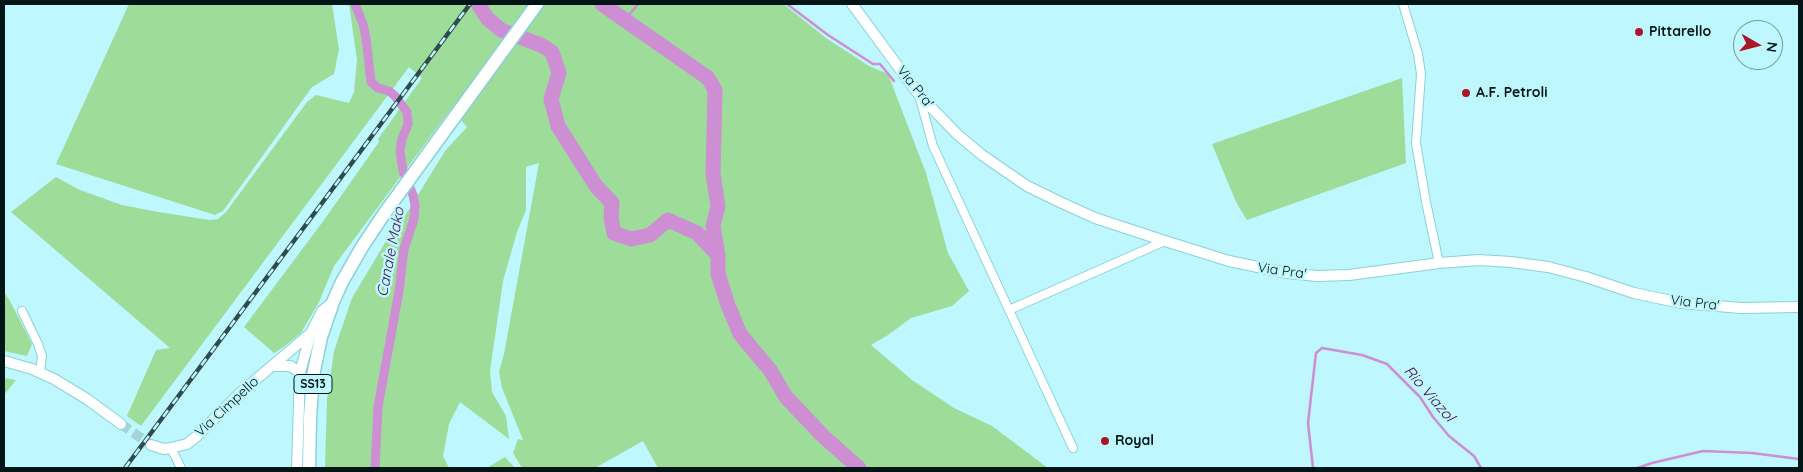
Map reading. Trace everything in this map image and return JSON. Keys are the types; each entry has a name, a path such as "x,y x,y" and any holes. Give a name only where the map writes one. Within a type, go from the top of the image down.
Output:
{"main road":[{"name":"SS13","path":"309,468 313,376 333,302 362,246 537,4"}],"street":[{"name":"Via Pra'","path":"852,4 919,95 958,135 982,155 1027,186 1095,218 1230,261 1258,268 1317,276 1349,275 1439,263 1479,260 1511,262 1586,277 1634,293 1681,303 1741,308 1799,307"},
{"path":"1404,4 1418,54 1421,74 1416,143 1439,263"},
{"path":"919,95 933,146 1073,448"},
{"path":"1009,310 1165,240"},
{"path":"297,468 300,372 311,333 322,311 333,302"},
{"path":"22,311 42,356 40,372"},
{"name":"Via Cimpello","path":"171,448 187,444 197,436 240,393 311,333"},
{"path":"4,361 40,372 69,387 121,424"},
{"path":"273,366 290,366 300,372"},
{"path":"151,445 171,448 181,468"}],"green space":[{"path":"129,4 332,4 339,49 334,74 312,87 223,211 215,215 56,164"},
{"path":"349,4 782,4 786,6 826,38 869,66 888,74 926,173 948,253 969,291 952,306 911,318 871,345 912,380 954,408 992,426 1048,468 658,468 643,441 595,468 522,468 513,453 518,439 523,440 502,388 499,372 504,354 539,163 526,167 526,210 517,232 503,281 490,371 492,392 506,416 509,439 460,402 449,424 443,456 449,468 325,468 327,399 334,351 352,298 386,241 408,211 445,151 467,127 451,109 334,266 319,302 301,333 274,353 244,327 324,220 379,142 378,139 422,78 409,67 141,426 127,416 156,350 170,348 11,212 56,177 80,190 122,205 210,220 218,219 226,212 307,102 316,95 349,103 354,92 357,60"},
{"path":"1402,78 1406,163 1247,220 1236,202 1212,144"},
{"path":"4,292 32,344 27,356 4,351"},
{"path":"4,378 16,380 4,395"},
{"path":"505,457 515,468 487,468"}],"waterway":[{"name":"Canale Mako","path":"355,4 366,38 371,82 378,88 389,91 407,112 408,124 400,151 403,171 413,195 415,206 414,219 404,249 399,291 378,407 375,468"},
{"path":"478,4 487,18 501,30 541,45 552,52 559,73 551,99 558,126 596,186 612,203 611,217 614,233 631,239 650,235 668,220 697,233 718,255 718,274 740,334 770,370 786,397 823,436 859,468"},
{"path":"602,4 708,78 715,90 713,174 718,206 713,226 718,255"},
{"path":"624,21 638,4"},
{"path":"787,4 828,35 873,64 880,64 894,81"},
{"name":"Rio Viazol","path":"1313,468 1308,423 1316,353 1322,348 1362,355 1387,364 1420,397 1433,417 1449,436 1474,456 1481,468"},
{"name":"Rio Viazol","path":"1637,468 1703,451 1752,453 1799,459"}],"tunnel":[{"path":"121,424 151,445"}],"railway":[{"path":"125,468 470,4"}],"place":[{"name":"Pittarello","path":"1639,32"},
{"name":"A.F. Petroli","path":"1466,93"},
{"name":"Royal","path":"1105,441"}]}
